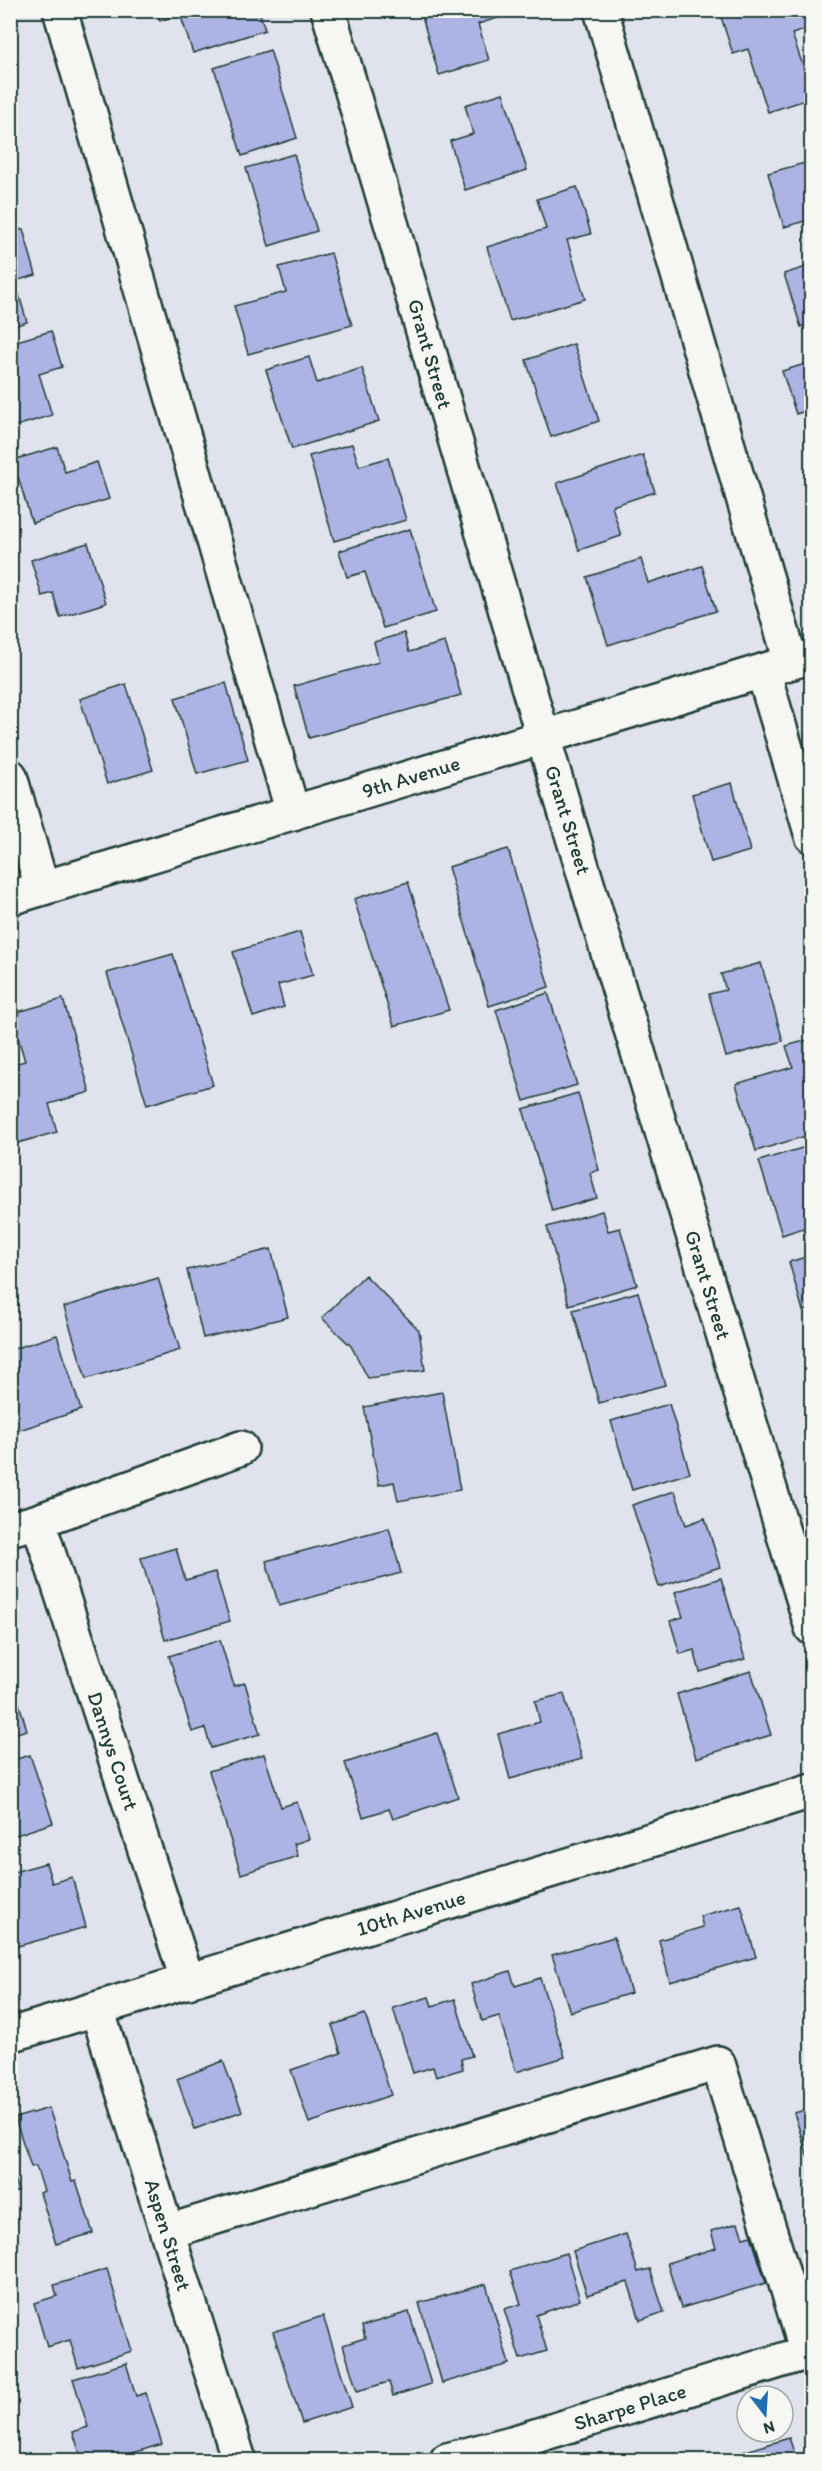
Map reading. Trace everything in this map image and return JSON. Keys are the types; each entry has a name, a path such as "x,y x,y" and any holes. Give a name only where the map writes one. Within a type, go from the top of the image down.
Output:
{"street":[{"path":"60,10 293,813"},
{"name":"Grant Street","path":"328,10 543,737 812,1628"},
{"path":"601,10 789,663 812,836"},
{"name":"9th Avenue","path":"10,898 789,663"},
{"path":"10,776 42,888"},
{"name":"Dannys Court","path":"188,1982 24,1525 241,1448"},
{"name":"10th Avenue","path":"10,2035 812,1791"},
{"name":"Aspen Street","path":"97,2009 239,2460"},
{"path":"167,2232 718,2063 809,2351"},
{"name":"Sharpe Place","path":"447,2460 519,2441 809,2351"}],"building":[{"path":"157,10 259,10 265,30 193,53 180,14 160,21"},
{"path":"420,10 513,10 514,13 478,24 489,60 439,75"},
{"path":"730,10 801,10 807,29 792,34 812,98 768,112 748,49 733,54 720,14"},
{"path":"270,50 297,138 242,156 214,68"},
{"path":"503,93 527,170 465,190 450,141 473,134 465,105"},
{"path":"294,154 317,231 269,246 246,168"},
{"path":"812,161 812,219 784,227 768,173"},
{"path":"577,187 591,234 567,240 585,299 510,321 487,247 546,229 537,199"},
{"path":"23,229 36,275 15,281 27,322 10,327 10,233"},
{"path":"331,253 352,325 248,354 234,306 286,292 279,267"},
{"path":"812,265 812,323 801,327 784,274"},
{"path":"51,331 62,367 39,374 52,415 10,428 10,343"},
{"path":"574,344 599,421 551,437 526,360"},
{"path":"309,357 317,383 362,368 379,421 292,449 266,370"},
{"path":"812,362 812,409 796,414 782,371"},
{"path":"352,444 359,466 388,458 406,520 334,541 309,456"},
{"path":"57,447 65,472 97,462 109,499 32,523 13,460"},
{"path":"643,455 655,492 612,506 621,536 579,550 557,483"},
{"path":"410,529 436,612 383,628 365,572 347,577 339,551"},
{"path":"88,543 106,603 60,617 53,593 42,596 31,560"},
{"path":"641,559 648,583 702,566 716,611 608,645 587,577"},
{"path":"404,633 409,652 445,642 461,695 309,738 294,686 379,662 374,642"},
{"path":"226,683 248,760 197,774 175,698"},
{"path":"126,684 153,770 107,784 80,699"},
{"path":"732,783 750,851 711,862 692,794"},
{"path":"508,849 549,987 489,1006 448,867"},
{"path":"408,882 449,1010 394,1026 354,899"},
{"path":"300,932 313,975 278,985 284,1007 253,1017 233,952"},
{"path":"173,954 213,1085 147,1105 107,973"},
{"path":"761,963 783,1041 726,1057 709,994 726,990 721,974"},
{"path":"548,993 577,1085 524,1101 496,1010"},
{"path":"63,999 90,1092 49,1104 57,1132 14,1144 10,1131 10,1065 25,1061 11,1014"},
{"path":"812,1039 812,1134 756,1151 736,1084 793,1067 786,1046"},
{"path":"578,1093 599,1170 590,1173 597,1198 552,1211 523,1109"},
{"path":"812,1145 812,1225 782,1235 759,1161"},
{"path":"602,1211 608,1231 620,1228 637,1285 569,1305 547,1227"},
{"path":"271,1249 288,1317 203,1338 187,1270"},
{"path":"812,1255 812,1309 803,1311 789,1262"},
{"path":"365,1275 419,1330 425,1370 368,1378 351,1346 322,1318"},
{"path":"158,1278 180,1350 86,1379 64,1307"},
{"path":"638,1292 665,1385 599,1403 573,1310"},
{"path":"57,1335 81,1410 10,1433 10,1350"},
{"path":"442,1392 460,1490 398,1501 394,1482 379,1485 364,1407"},
{"path":"669,1404 690,1473 632,1490 611,1421"},
{"path":"675,1491 686,1525 705,1518 720,1567 659,1587 632,1505"},
{"path":"389,1528 401,1573 279,1606 266,1561"},
{"path":"176,1548 185,1580 215,1572 230,1621 165,1640 141,1558"},
{"path":"721,1578 745,1659 700,1672 694,1650 680,1654 670,1621 683,1617 675,1592"},
{"path":"220,1640 234,1686 245,1683 260,1734 211,1748 205,1728 192,1732 169,1656"},
{"path":"751,1671 771,1735 696,1758 677,1694"},
{"path":"10,1674 27,1730 10,1735"},
{"path":"564,1694 582,1759 510,1779 498,1734 540,1722 535,1701"},
{"path":"437,1733 458,1797 393,1819 389,1809 363,1817 345,1763"},
{"path":"264,1754 281,1807 297,1802 309,1839 294,1844 298,1856 241,1874 209,1771"},
{"path":"30,1755 53,1823 10,1837 10,1761"},
{"path":"46,1863 52,1883 72,1877 86,1927 11,1948 10,1873"},
{"path":"812,1887 812,1910 805,1889"},
{"path":"741,1905 756,1957 670,1982 659,1940 703,1927 700,1916"},
{"path":"614,1937 631,1993 570,2012 552,1955"},
{"path":"510,1971 515,1986 540,1978 565,2057 516,2072 499,2016 482,2021 471,1984"},
{"path":"429,1997 432,2006 455,1999 472,2056 461,2059 463,2069 436,2077 433,2067 413,2073 393,2008"},
{"path":"365,2014 391,2095 309,2123 291,2070 341,2053 332,2025"},
{"path":"223,2061 242,2111 195,2129 177,2079"},
{"path":"49,2108 72,2182 76,2181 93,2233 56,2244 40,2193 44,2191 36,2166 31,2167 15,2118"},
{"path":"812,2108 812,2156 808,2157 794,2113"},
{"path":"10,2166 18,2191 10,2194"},
{"path":"738,2223 743,2238 751,2236 766,2283 681,2308 667,2263 716,2248 711,2231"},
{"path":"626,2234 638,2272 650,2269 664,2312 640,2320 628,2282 587,2295 573,2251"},
{"path":"566,2253 580,2300 536,2315 547,2351 520,2359 504,2309 521,2304 510,2271"},
{"path":"107,2269 132,2351 78,2368 70,2340 47,2347 34,2303 57,2296 54,2285"},
{"path":"486,2284 509,2364 442,2383 419,2303"},
{"path":"409,2312 431,2384 393,2396 389,2382 357,2391 343,2345 365,2338 362,2326"},
{"path":"323,2316 352,2407 302,2423 273,2332"},
{"path":"126,2363 136,2396 146,2393 162,2444 110,2460 82,2460 73,2432 88,2427 73,2379"},
{"path":"769,2444 791,2444 797,2460 746,2460 743,2452"},
{"path":"168,2455 169,2460 148,2460"}]}
